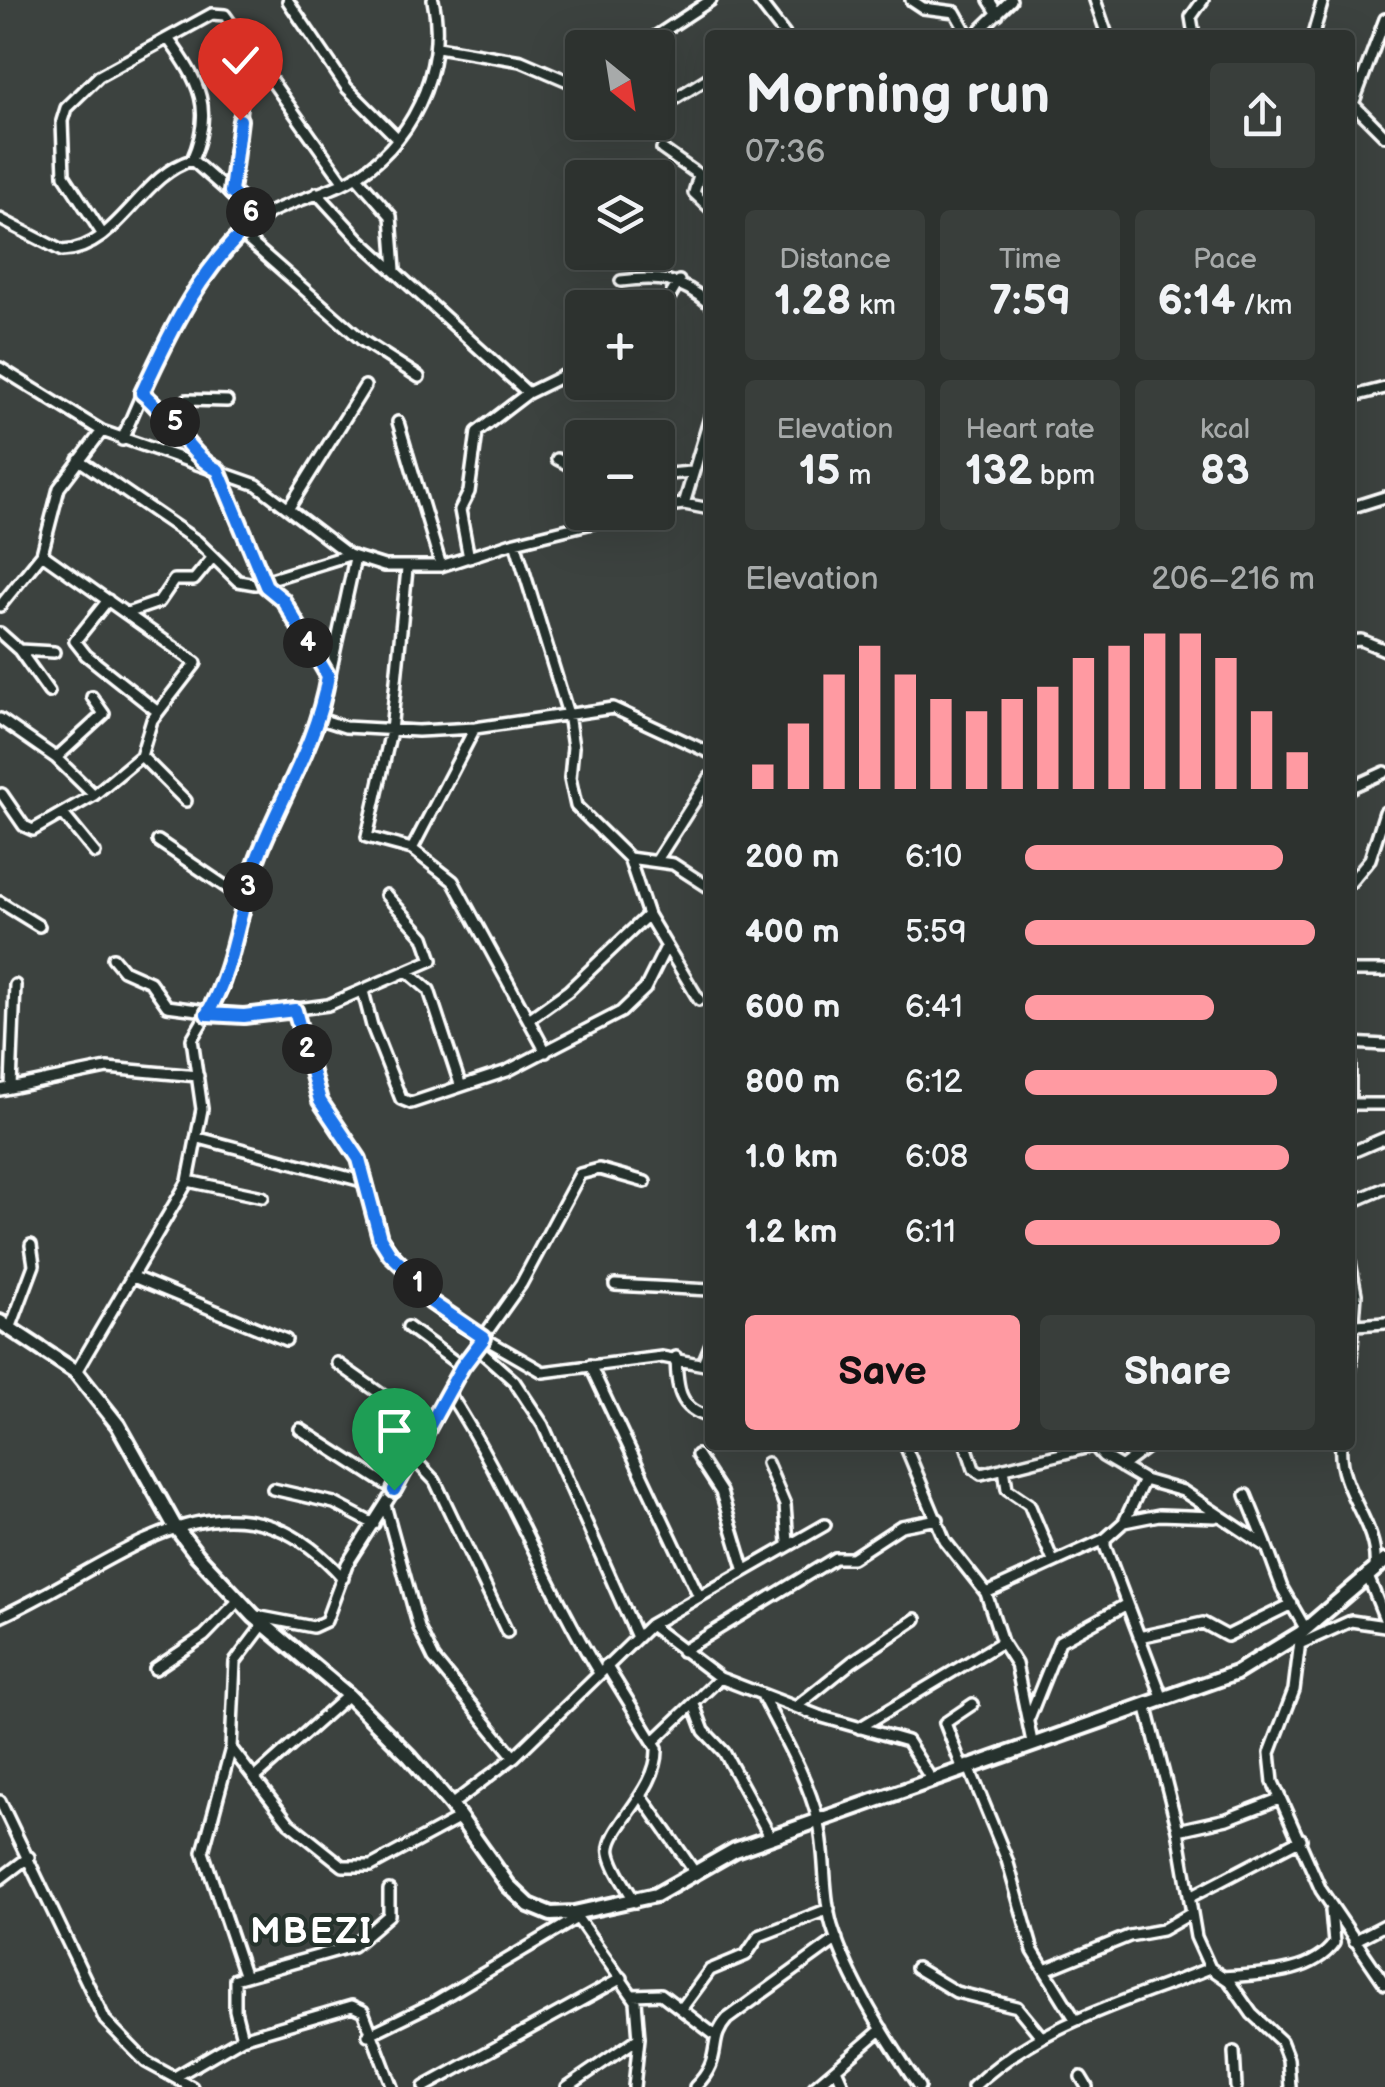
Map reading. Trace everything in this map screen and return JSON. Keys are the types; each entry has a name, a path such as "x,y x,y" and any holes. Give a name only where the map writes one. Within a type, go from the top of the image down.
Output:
{"street":[{"path":"288,0 348,88 397,138"},
{"path":"122,440 188,301 240,233 258,218 356,176 397,138 416,111 438,46 433,0"},
{"path":"665,30 710,0"},
{"path":"758,0 779,30"},
{"path":"911,0 923,8 955,12 965,30"},
{"path":"989,0 998,14"},
{"path":"980,30 1012,0"},
{"path":"1095,0 1104,30"},
{"path":"1193,30 1191,17 1203,0"},
{"path":"1314,30 1324,0"},
{"path":"103,235 64,175 62,121 66,108 100,76 218,12 225,15 344,183"},
{"path":"1355,95 1385,20"},
{"path":"231,192 243,90 231,65 240,38"},
{"path":"0,219 62,251 84,247 103,235 165,174 192,160 204,128 202,103 195,78 169,40"},
{"path":"438,46 520,61 565,80"},
{"path":"676,98 705,81"},
{"path":"1355,106 1383,135 1385,149"},
{"path":"662,149 696,172 694,194 705,204"},
{"path":"192,160 258,218"},
{"path":"356,176 391,216 394,270"},
{"path":"317,194 528,393"},
{"path":"240,233 363,341 419,376"},
{"path":"621,281 659,276 679,281 705,300"},
{"path":"674,290 679,281"},
{"path":"0,368 102,431 258,485 352,557 406,569 441,566 565,530"},
{"path":"469,558 460,510 469,492 477,432 528,393 565,375"},
{"path":"290,506 365,386"},
{"path":"1355,396 1385,388"},
{"path":"142,393 174,422 203,464"},
{"path":"174,422 187,400 227,400"},
{"path":"398,422 441,566"},
{"path":"0,606 42,554 60,488 102,431"},
{"path":"684,504 705,431"},
{"path":"557,459 565,463"},
{"path":"79,460 213,556 238,581 264,580 352,557"},
{"path":"218,470 264,580 283,600 328,676"},
{"path":"675,473 691,472"},
{"path":"1355,507 1385,498"},
{"path":"675,505 705,508"},
{"path":"515,542 568,714 574,747 570,778 576,806 629,858 648,915 699,1000"},
{"path":"2,794 27,830 94,795 142,756 146,732 196,662 42,554"},
{"path":"127,614 159,602 174,580 194,580 213,556"},
{"path":"76,1372 188,1181 202,1110 192,1039 222,988 260,852 320,719 352,557"},
{"path":"406,569 391,730 366,833 370,840 412,849 434,864 466,898 546,1052"},
{"path":"108,600 75,640 86,655 158,712"},
{"path":"0,633 20,650 49,692"},
{"path":"1355,641 1385,650"},
{"path":"20,650 54,652"},
{"path":"56,758 104,714 92,697"},
{"path":"320,719 345,727 391,730 475,728 624,710 705,750"},
{"path":"0,719 56,758 94,795"},
{"path":"412,849 475,728"},
{"path":"142,756 186,800"},
{"path":"1355,786 1385,772"},
{"path":"657,860 705,786"},
{"path":"1355,877 1370,859 1385,812"},
{"path":"63,814 95,853"},
{"path":"158,841 244,899"},
{"path":"629,858 674,864 705,885"},
{"path":"112,958 124,970 150,982 168,1006 244,1016 328,1005 429,963 430,949 386,895"},
{"path":"0,902 39,926"},
{"path":"529,1019 568,991 648,915"},
{"path":"363,991 375,1036 401,1099 410,1103 507,1070 635,1002 665,949"},
{"path":"1355,971 1385,971"},
{"path":"407,972 430,990 460,1084"},
{"path":"11,1087 15,984"},
{"path":"295,1010 320,1101 359,1159 380,1238 431,1302 481,1343 543,1425 636,1635"},
{"path":"1355,1043 1385,1045"},
{"path":"0,1090 107,1068 198,1076"},
{"path":"1355,1106 1385,1104"},
{"path":"199,1138 366,1182"},
{"path":"1355,1151 1385,1138"},
{"path":"258,1620 320,1625 332,1610 342,1578 414,1459 462,1367 521,1284 580,1174 598,1169 644,1182"},
{"path":"188,1181 263,1197"},
{"path":"1355,1201 1385,1188"},
{"path":"31,1245 34,1265 5,1326 76,1372 118,1426 174,1524 240,1600 258,1620 348,1695 450,1805 508,1885 530,1905 551,1914 576,1916 636,1902 696,1874 727,1854 1246,1668 1302,1634 1376,1568"},
{"path":"131,1276 286,1340"},
{"path":"615,1285 705,1290"},
{"path":"1355,1314 1355,1332"},
{"path":"1356,1324 1385,1323"},
{"path":"408,1326 462,1367"},
{"path":"481,1343 543,1372 676,1358 705,1364"},
{"path":"676,1358 681,1398 690,1410 705,1415"},
{"path":"337,1363 430,1428"},
{"path":"590,1365 698,1594"},
{"path":"448,1393 497,1471 552,1590 654,1741 658,1756 643,1798 616,1830 609,1852 636,1902"},
{"path":"300,1429 394,1490"},
{"path":"908,1450 950,1550 986,1593 1002,1642 1016,1664 1032,1742"},
{"path":"968,1450 977,1472 1077,1450"},
{"path":"1098,1450 1144,1480 1183,1491 1267,1547"},
{"path":"1121,1468 1144,1450"},
{"path":"1302,1634 1351,1620 1385,1622 1374,1538 1342,1477 1341,1450"},
{"path":"697,1455 721,1492 744,1568"},
{"path":"414,1459 435,1481 507,1632"},
{"path":"767,1463 785,1505 788,1542"},
{"path":"1004,1468 1007,1489 1029,1504 1053,1560"},
{"path":"986,1593 1105,1539 1124,1522 1144,1480"},
{"path":"273,1489 334,1503 374,1524"},
{"path":"1246,1495 1302,1634 1294,1690 1270,1753 1279,1798 1330,1907 1385,1984"},
{"path":"385,1506 420,1628 434,1659 514,1757"},
{"path":"1124,1522 1159,1515 1218,1517"},
{"path":"0,1617 174,1524 227,1519 276,1526 316,1548 342,1578"},
{"path":"682,1651 835,1558 852,1558 901,1526 938,1519"},
{"path":"450,1805 514,1757 636,1635 698,1594 824,1525"},
{"path":"1105,1539 1163,1699"},
{"path":"155,1668 204,1636 240,1600"},
{"path":"1028,1721 1060,1640 1126,1604"},
{"path":"1139,1637 1203,1623 1228,1636 1292,1604"},
{"path":"796,1707 852,1662 916,1619"},
{"path":"244,1974 203,1852 231,1748 235,1662 258,1620"},
{"path":"650,1625 720,1678 796,1707 906,1741 931,1779"},
{"path":"859,1728 1002,1642"},
{"path":"654,1741 720,1678"},
{"path":"255,1778 348,1695"},
{"path":"762,1695 800,1770 819,1822 829,1909 837,1939 882,2028 919,2087"},
{"path":"973,1704 944,1723 1007,1860 1033,1950 1075,2018"},
{"path":"1146,1704 1178,1830 1190,1914 1210,1968 1223,1977 1281,2041 1288,2059 1290,2087"},
{"path":"695,1706 704,1731 724,1752 771,1838"},
{"path":"231,1748 309,1842 343,1866 371,1866 460,1818"},
{"path":"643,1798 696,1874"},
{"path":"1178,1830 1228,1819 1279,1798"},
{"path":"0,1801 105,2020 146,2062 192,2087"},
{"path":"1190,1897 1301,1840"},
{"path":"0,1879 30,1858"},
{"path":"242,2038 233,1982 244,1974 315,1960 353,1946 389,1915 388,1890"},
{"path":"1223,1977 1281,1972 1327,1952 1334,1943 1330,1907"},
{"path":"682,2008 710,1970 746,1955 759,1936 829,1909"},
{"path":"1044,1970 1129,1936 1162,1930 1190,1914"},
{"path":"576,1916 622,1978 640,2010 634,2087"},
{"path":"368,2035 432,2004 576,1916"},
{"path":"1354,1940 1385,1925"},
{"path":"695,2087 716,2060 716,2036 727,2019 837,1939"},
{"path":"916,1968 956,1992 1017,2007 1040,2035"},
{"path":"973,2087 1040,2035 1210,1968"},
{"path":"424,2087 622,1978"},
{"path":"633,1995 661,1994 716,2036"},
{"path":"175,2078 242,2038 352,2006 362,2011 368,2035 392,2087"},
{"path":"814,2087 882,2028"},
{"path":"567,2087 639,2038"},
{"path":"1234,2052 1236,2087"},
{"path":"836,2069 844,2087"}],"district":[{"name":"MBEZI","path":"312,1932"}],"route":[{"path":"240,120 231,192 258,218 207,272 170,332 142,393 166,411 203,464 218,470 266,586 283,600 328,676 309,750 260,852 222,988 207,1014 244,1016 295,1010 320,1101 359,1159 380,1238 431,1302 484,1338 462,1367 394,1490"}]}
